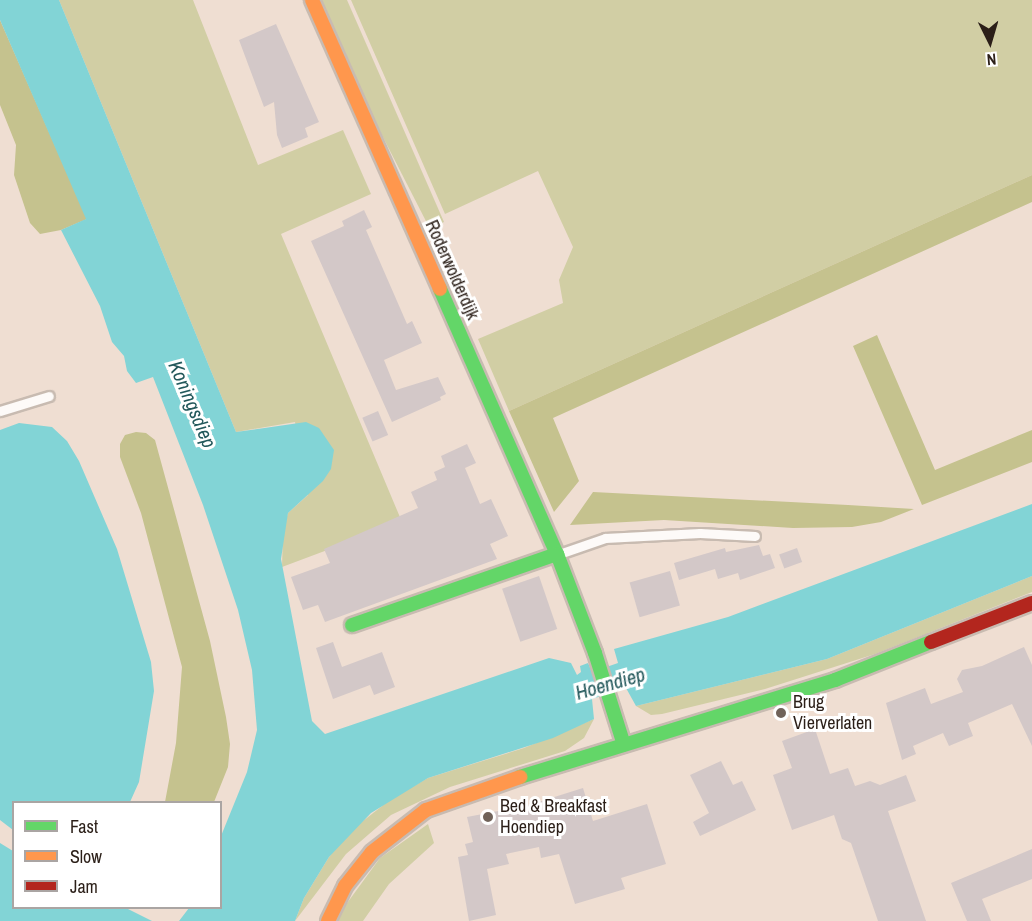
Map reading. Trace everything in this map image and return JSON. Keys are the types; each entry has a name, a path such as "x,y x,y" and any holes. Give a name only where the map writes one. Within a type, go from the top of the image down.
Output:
{"street":[{"name":"Roderwolderdijk","path":"312,0 557,555 595,653 624,745"},
{"path":"352,625 557,555"},
{"path":"328,921 345,886 372,852 426,810 505,781 835,680 1032,603"}],"lane":[{"path":"0,411 49,396"},
{"path":"557,555 604,538 700,533 755,536"}],"shaded area":[{"path":"59,0 193,0 258,165 343,130 371,194 281,234 402,522 282,567 283,531 288,513 308,495 295,422 236,432"},
{"path":"321,0 347,0 444,222 430,229 366,104"},
{"path":"351,0 1032,0 1032,175 509,411 478,339 563,303 559,280 573,247 538,171 445,214"},
{"path":"0,20 87,219 61,230 40,234 30,223 14,175 16,145 0,105"},
{"path":"1032,175 1032,202 553,418 579,481 554,512 509,411"},
{"path":"877,335 935,470 1032,430 1032,462 922,505 853,346"},
{"path":"136,432 146,433 155,440 210,641 230,744 228,767 214,801 165,801 176,743 182,667 141,513 120,457 120,444 125,435"},
{"path":"593,492 914,509 881,522 852,527 793,528 664,520 570,525"},
{"path":"1032,576 1032,592 875,654 765,689 662,714 651,715 636,706 827,659"},
{"path":"594,719 584,738 565,751 450,787 391,815 346,854 295,921 304,898 329,857 349,832 391,799 428,778 524,748"},
{"path":"428,824 434,843 389,884 363,921 334,921 380,858"}],"water":[{"path":"0,0 59,0 236,432 306,422 319,428 334,450 331,469 323,481 288,513 281,559 312,721 325,734 549,658 571,663 577,675 581,672 580,666 588,663 592,672 618,663 614,649 728,617 1032,504 1032,576 827,659 636,706 626,688 592,699 594,719 553,738 428,778 371,813 329,857 304,898 295,921 179,921 188,909 222,909 222,834 247,772 257,730 252,670 238,610 203,505 153,377 136,383 127,371 124,356 112,342 100,306 61,230 86,219 0,20"},
{"path":"19,423 52,427 67,441 79,461 117,549 151,662 154,691 139,782 130,801 12,801 12,829 0,820 0,430"},
{"path":"0,843 12,850 12,909 128,909 152,921 0,921"}],"building":[{"path":"276,24 319,122 305,128 308,137 282,148 277,135 274,102 264,107 239,40"},
{"path":"364,210 372,227 366,230 407,324 412,321 422,343 384,360 396,390 438,377 446,394 440,397 441,400 392,422 311,241 344,226 342,221"},
{"path":"378,411 388,435 373,442 362,418"},
{"path":"467,444 476,463 465,468 480,504 491,499 508,536 490,544 497,559 325,622 318,605 303,610 291,577 330,563 324,549 418,508 411,492 437,480 434,472 445,467 441,456"},
{"path":"759,545 763,556 770,554 775,568 740,580 738,573 718,579 715,569 679,580 674,563 725,548 726,552"},
{"path":"797,548 802,562 784,569 779,554"},
{"path":"670,571 680,606 640,617 630,583"},
{"path":"539,576 557,629 520,642 502,589"},
{"path":"333,642 342,667 382,652 395,687 374,695 370,685 333,699 316,648"},
{"path":"1024,647 1032,665 1032,746 1012,704 968,723 973,736 949,746 943,733 913,746 916,754 902,760 886,703 925,688 931,704 963,692 957,679 962,670 982,666"},
{"path":"815,729 830,774 848,768 855,786 870,781 880,785 906,775 916,801 888,811 926,921 878,921 851,843 842,839 834,815 792,830 773,775 792,768 782,741"},
{"path":"721,761 733,785 742,781 756,810 700,836 693,822 709,813 690,775"},
{"path":"583,788 593,821 647,804 666,864 621,878 625,889 575,904 559,854 541,858 539,847 506,854 509,864 487,869 496,915 469,921 458,857 468,855 465,844 473,842 467,817 529,805"},
{"path":"1032,849 1032,879 982,899 991,921 967,921 951,883"}],"traffic: fast":[{"path":"440,289 557,554 595,653 624,745"},
{"path":"352,625 557,554"},
{"path":"520,777 835,680 931,642"}],"traffic: slow":[{"path":"312,0 440,289"},
{"path":"328,921 345,886 372,852 426,810 520,777"}],"traffic: jam":[{"path":"931,642 1032,603"}],"place":[{"name":"Brug Vierverlaten","path":"781,713"},
{"name":"Bed & Breakfast Hoendiep","path":"488,817"}],"water label":[{"name":"Koningsdiep","path":"193,404"},
{"name":"Hoendiep","path":"610,683"}]}
